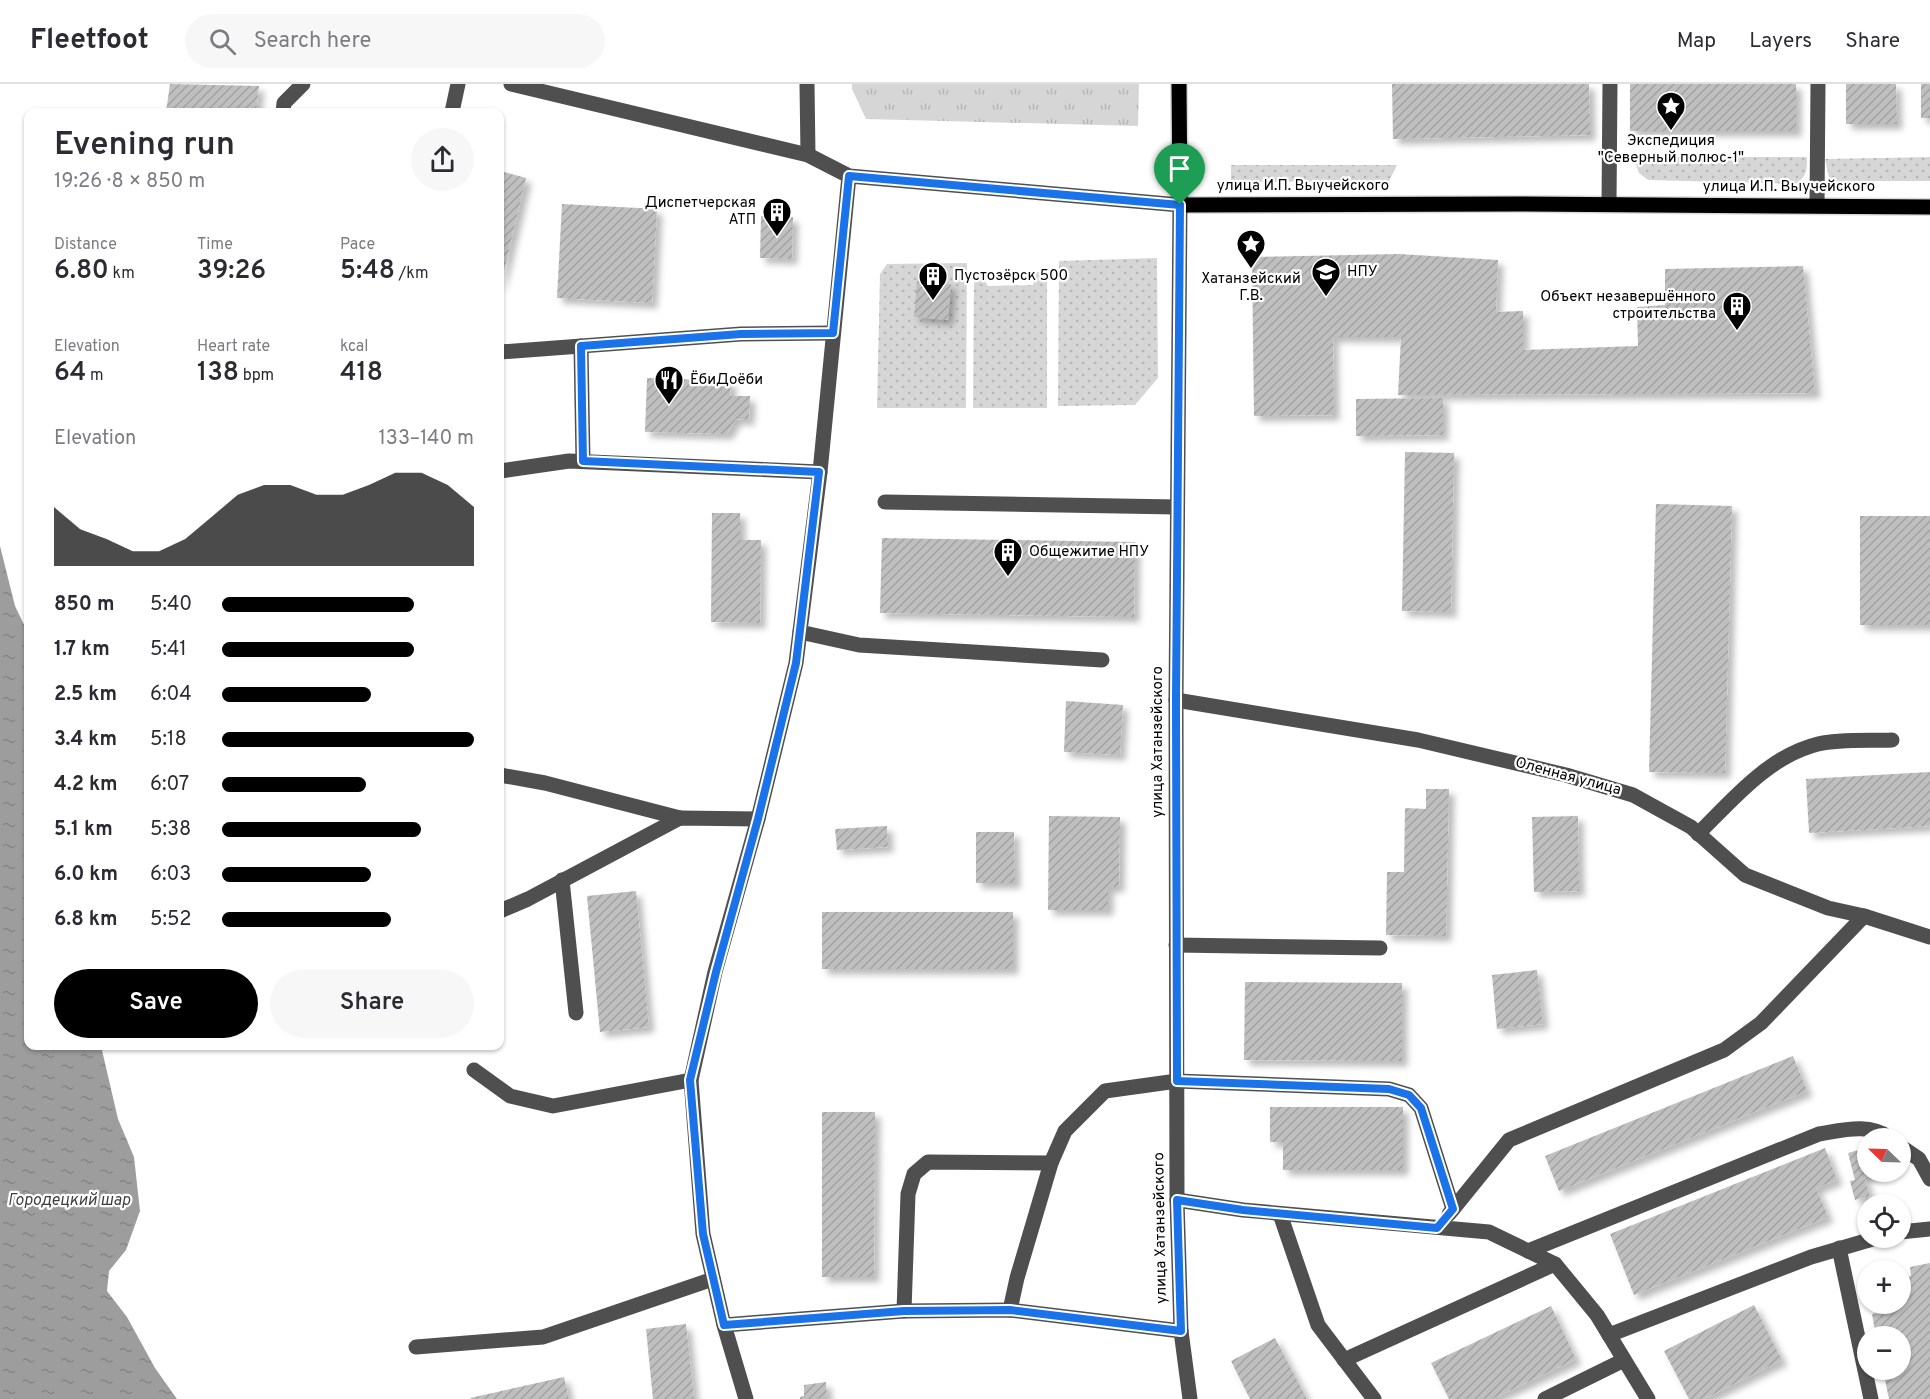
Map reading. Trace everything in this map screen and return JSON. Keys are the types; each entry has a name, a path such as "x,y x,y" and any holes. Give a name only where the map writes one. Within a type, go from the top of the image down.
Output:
{"main road":[{"name":"улица Хатанзейского","path":"1179,84 1180,205"},
{"name":"улица И.П. Выучейского","path":"1180,205 1609,204 1930,207"}],"street":[{"path":"283,108 284,103 303,84"},
{"path":"454,108 458,84"},
{"name":"улица И.П. Выучейского","path":"511,84 807,155 849,176 1180,205"},
{"path":"807,84 807,155"},
{"path":"1609,204 1610,84"},
{"path":"1816,205 1818,84"},
{"path":"746,1399 724,1325 703,1234 690,1080 796,663 819,472 849,176"},
{"name":"улица Хатанзейского","path":"1180,205 1176,700 1177,1200 1181,1331 1190,1399"},
{"path":"504,352 741,334 833,333"},
{"path":"581,346 583,461"},
{"path":"504,470 583,461 819,472"},
{"path":"885,502 1177,507"},
{"path":"800,632 860,645 1102,660"},
{"name":"Оленная улица","path":"1176,700 1418,740 1566,775 1633,795 1691,827 1745,875 1828,908 1864,916 1930,937"},
{"path":"1698,834 1748,785 1789,753 1820,743 1892,740"},
{"path":"504,776 545,783 680,818 758,819"},
{"path":"504,908 528,899 680,818"},
{"path":"562,880 576,1013"},
{"path":"1437,1228 1509,1140 1724,1050 1761,1023 1864,916"},
{"path":"1176,945 1380,948"},
{"path":"474,1070 510,1096 553,1106 690,1080"},
{"path":"1010,1310 1017,1278 1051,1163 1065,1131 1105,1091 1177,1081 1389,1089 1409,1095 1421,1108 1453,1209"},
{"path":"1528,1251 1820,1134 1857,1128"},
{"path":"1911,1154 1919,1159 1930,1179"},
{"path":"904,1311 908,1194 914,1174 928,1162 1051,1163"},
{"path":"1177,1200 1280,1214 1489,1232 1555,1264 1597,1315 1648,1399"},
{"path":"1280,1214 1317,1325 1374,1399"},
{"path":"1911,1231 1930,1228"},
{"path":"1609,1335 1811,1257 1857,1243"},
{"path":"1839,1248 1871,1399"},
{"path":"1344,1360 1555,1264"},
{"path":"416,1347 543,1336 713,1279"},
{"path":"724,1325 904,1311 1010,1310 1181,1331"},
{"path":"1545,1399 1624,1360"}],"green space":[{"path":"852,84 1139,84 1138,126 866,119 852,89"},
{"path":"1633,157 1807,157 1807,162 1804,176 1795,184 1648,180 1639,173"},
{"path":"1930,157 1930,181 1836,181 1829,178 1825,159"},
{"path":"1231,165 1397,165 1389,181 1231,182"},
{"path":"1157,258 1158,378 1135,405 1058,406 1059,261"},
{"path":"967,263 966,408 877,408 880,274 887,264"},
{"path":"1035,272 1047,272 1047,408 973,408 974,274 981,274 988,286 1033,285"}],"water":[{"name":"Городецкий шар","path":"0,546 15,606 24,625 24,1050 102,1050 118,1119 134,1157 140,1211 126,1250 109,1271 107,1291 127,1317 155,1368 177,1399 0,1399"}],"building":[{"path":"170,84 259,86 256,108 167,108"},
{"path":"1392,84 1589,84 1590,135 1393,139"},
{"path":"1630,84 1796,84 1796,131 1630,131"},
{"path":"1846,84 1896,84 1897,124 1846,124"},
{"path":"1921,84 1930,84 1930,118 1921,118"},
{"path":"504,172 526,178 504,271"},
{"path":"562,204 657,209 652,303 557,298"},
{"name":"Диспетчерская АТП","path":"761,216 793,217 792,259 760,258"},
{"path":"1399,254 1498,260 1496,312 1523,311 1523,350 1638,346 1637,307 1665,305 1665,269 1803,266 1815,393 1398,395 1401,337 1333,337 1334,415 1254,416 1252,257"},
{"name":"Пустозёрск 500","path":"917,281 951,284 948,320 914,317"},
{"path":"647,378 731,381 730,396 750,396 749,420 736,419 727,434 645,432"},
{"path":"1443,398 1443,435 1356,436 1356,399"},
{"path":"1405,452 1454,453 1451,612 1402,611"},
{"path":"1656,504 1732,506 1725,773 1649,772"},
{"path":"712,513 740,513 740,540 761,540 760,623 711,622"},
{"path":"1860,516 1930,516 1930,625 1860,625"},
{"name":"Общежитие НПУ","path":"882,538 1135,542 1134,617 880,613"},
{"path":"1066,701 1123,705 1120,755 1064,752"},
{"path":"1930,772 1930,826 1809,833 1806,779"},
{"path":"1426,789 1449,789 1446,936 1386,935 1387,872 1404,872 1405,808 1426,809"},
{"path":"1049,816 1120,817 1119,887 1108,887 1108,910 1048,910"},
{"path":"1578,816 1579,891 1534,892 1532,817"},
{"path":"887,826 888,847 837,850 835,829"},
{"path":"976,832 1014,832 1015,883 976,883"},
{"path":"636,891 649,1027 600,1032 587,896"},
{"path":"822,912 1013,912 1013,969 822,969"},
{"path":"1537,970 1543,1024 1497,1029 1492,975"},
{"path":"1245,982 1402,983 1402,1061 1244,1060"},
{"path":"1793,1056 1807,1091 1559,1191 1545,1156"},
{"path":"1270,1107 1403,1107 1403,1170 1283,1170 1283,1142 1270,1142"},
{"path":"822,1112 875,1112 874,1277 822,1277"},
{"path":"1825,1148 1837,1180 1816,1188 1828,1217 1634,1295 1610,1234"},
{"path":"1857,1150 1857,1182 1866,1182 1869,1194 1857,1194 1855,1200 1850,1181 1855,1180 1848,1153"},
{"path":"1930,1263 1930,1399 1889,1399 1885,1380 1911,1380 1911,1326 1874,1326 1872,1314 1911,1314 1911,1267"},
{"path":"1754,1305 1782,1360 1704,1399 1689,1399 1664,1351"},
{"path":"1551,1306 1576,1359 1492,1399 1449,1399 1431,1363"},
{"path":"686,1324 694,1399 653,1399 646,1329"},
{"path":"1275,1338 1307,1399 1250,1399 1231,1361"},
{"path":"564,1377 569,1399 470,1398"},
{"path":"826,1382 827,1399 800,1399 804,1396 804,1385"}],"place":[{"name":"Экспедиция \"Северный полюс-1\"","path":"1671,132"},
{"name":"Диспетчерская АТП","path":"777,238"},
{"name":"Хатанзейский Г.В.","path":"1251,270"},
{"name":"НПУ","path":"1326,298"},
{"name":"Пустозёрск 500","path":"933,302"},
{"name":"Объект незавершённого строительства","path":"1737,332"},
{"name":"ЁбиДоёби","path":"669,406"},
{"name":"Общежитие НПУ","path":"1008,578"}],"route":[{"path":"849,176 1180,205 1176,700 1177,1081 1389,1089 1409,1095 1421,1108 1453,1209 1437,1228 1243,1210 1177,1200 1181,1331 1010,1310 904,1311 724,1325 703,1234 690,1080 796,663 819,472 583,461 581,346 741,334 833,333 849,176"}]}
